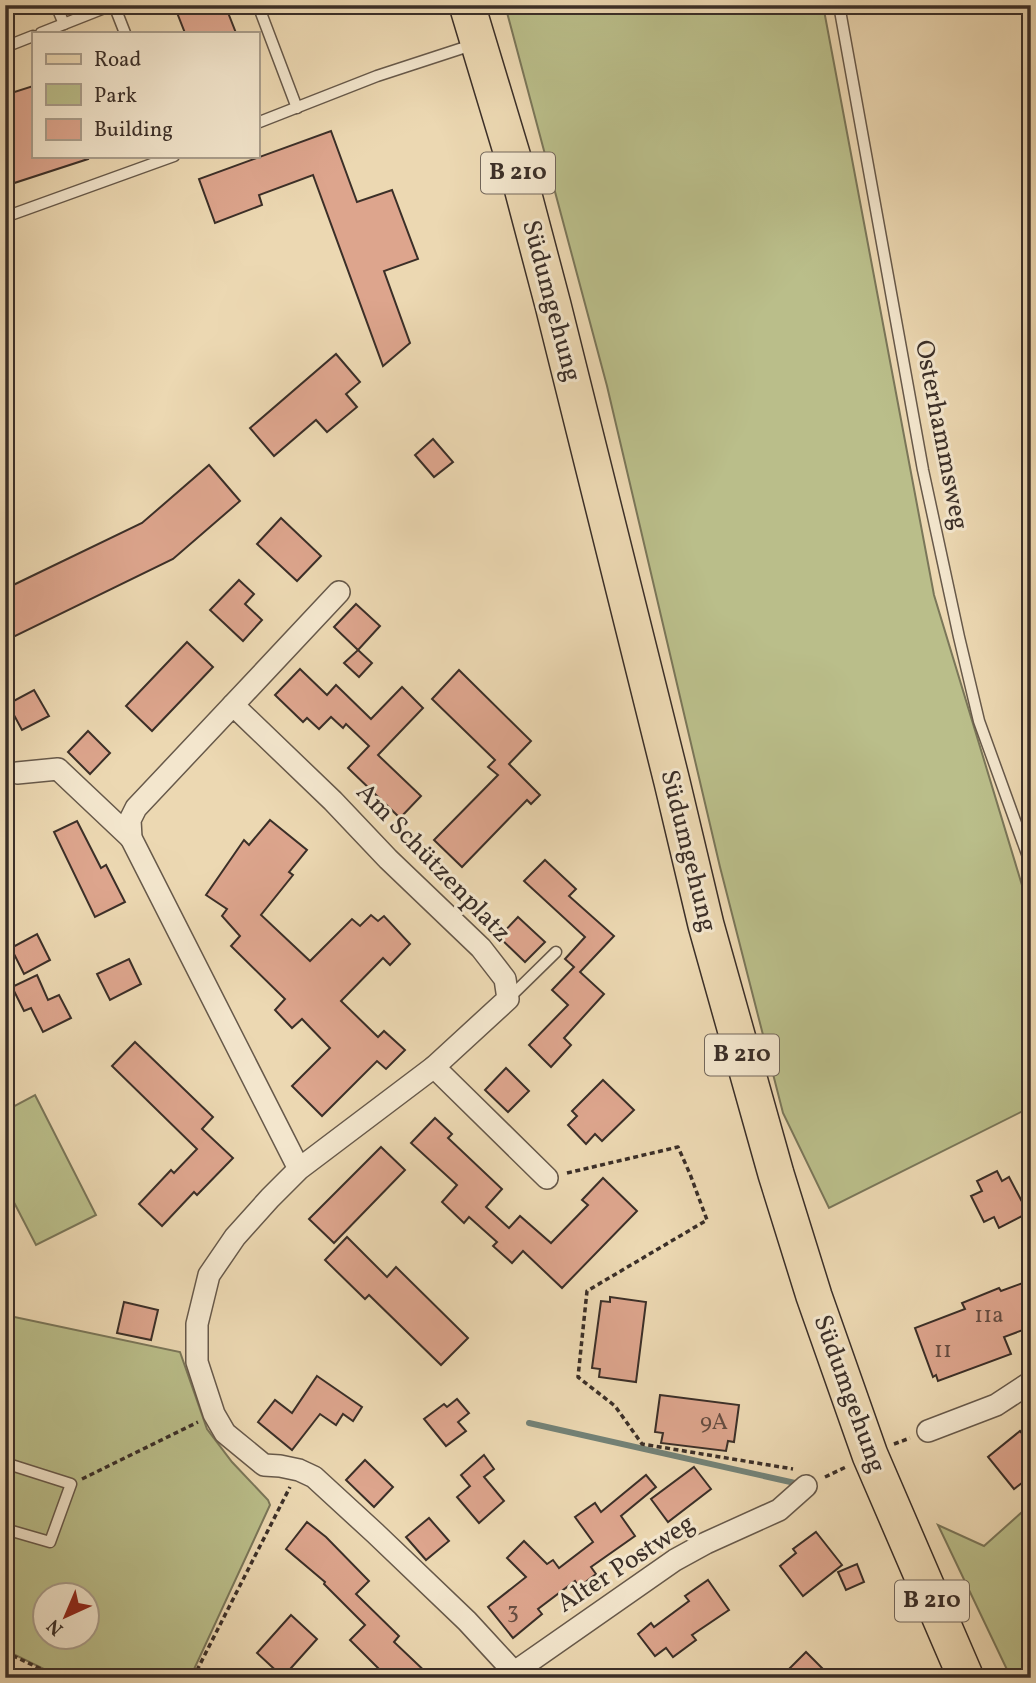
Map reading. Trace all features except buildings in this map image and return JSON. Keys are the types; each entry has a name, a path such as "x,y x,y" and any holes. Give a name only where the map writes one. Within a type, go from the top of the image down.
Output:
{"main road":[{"name":"Südumgehung","path":"467,5 521,184 553,305 706,925 776,1174 814,1296 870,1455 966,1678"}],"street":[{"path":"131,838 130,820 136,808 339,592"},
{"name":"Am Schützenplatz","path":"233,705 481,948 505,979 508,999"},
{"path":"18,773 58,769 131,838 299,1169"},
{"path":"306,1473 264,1465 225,1433 214,1414 197,1362 197,1324 209,1275 235,1237 299,1169 434,1067 508,999"},
{"path":"434,1067 547,1178"},
{"path":"928,1431 996,1405 1031,1382"},
{"name":"Alter Postweg","path":"306,1473 375,1533 467,1621 510,1675 676,1560 706,1543 779,1510 807,1486"}],"lane":[{"path":"56,5 64,24"},
{"path":"44,32 113,5 125,32"},
{"path":"258,5 297,108"},
{"name":"Osterhammsweg","path":"839,5 921,456 959,637 979,721 1031,865"},
{"path":"5,47 32,36"},
{"path":"259,122 377,76 479,42"},
{"path":"5,217 167,158"},
{"path":"508,999 556,952"},
{"path":"5,1463 71,1484 50,1542 5,1529"}],"path":[{"path":"547,1178 678,1147 707,1220 587,1291 578,1377 615,1406 642,1444 794,1469 807,1486 870,1455 928,1431"},
{"path":"71,1484 214,1414"},
{"path":"193,1678 306,1473"},
{"path":"5,1651 60,1678"}],"green space":[{"path":"505,5 823,5 934,595 1028,905 1031,907 1031,1107 829,1208 783,1113 720,867 607,386"},
{"path":"35,1095 96,1215 36,1245 5,1185 5,1111"},
{"path":"5,1315 180,1352 207,1429 270,1505 190,1678 62,1678 5,1650"},
{"path":"1031,1504 1031,1678 1011,1678 938,1525 984,1546"}],"waterway":[{"path":"529,1423 795,1483"}]}
